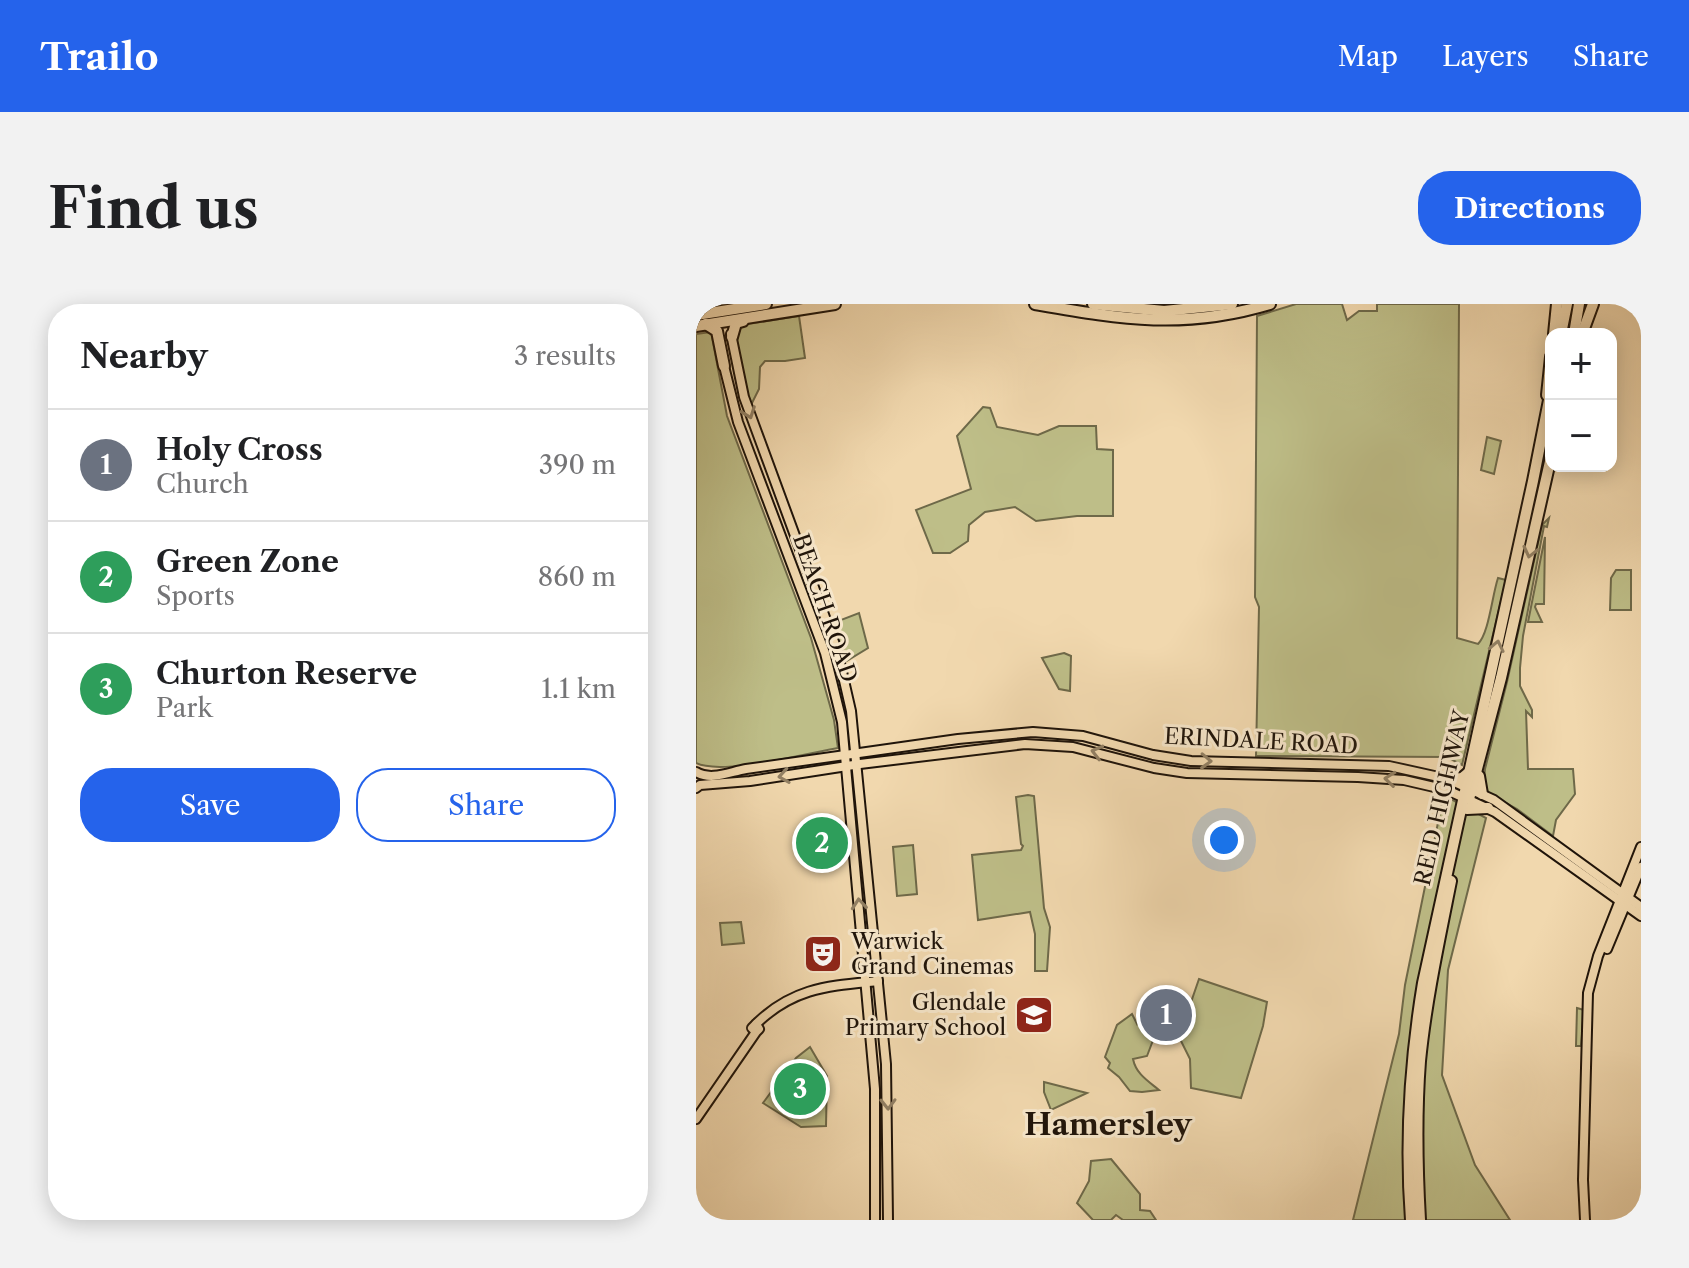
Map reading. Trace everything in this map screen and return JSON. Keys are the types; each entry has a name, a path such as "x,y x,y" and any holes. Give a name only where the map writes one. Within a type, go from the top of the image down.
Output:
{"highway":[{"path":"696,314 710,315 731,309 835,304"},
{"path":"1035,304 1110,317 1164,321 1229,315 1270,304"},
{"path":"1093,304 1164,311 1232,304"},
{"path":"1555,328 1557,304"},
{"path":"1562,328 1567,304"},
{"path":"1575,328 1579,304"},
{"path":"1584,328 1593,304"},
{"path":"732,337 736,323 769,309"},
{"path":"710,315 717,331 724,366"},
{"name":"REID HIGHWAY","path":"1411,1220 1409,1113 1416,1026 1454,835 1479,762 1545,425"},
{"name":"REID HIGHWAY","path":"1420,1220 1417,1146 1420,1061 1433,975 1468,795 1468,773 1485,724 1547,472"},
{"path":"1448,779 1462,778 1468,773"},
{"path":"1468,795 1488,808"}],"main road":[{"name":"BEACH ROAD","path":"731,309 732,337 741,385 837,650 852,721 888,1094 888,1220"},
{"name":"BEACH ROAD","path":"724,366 735,410 825,653 854,759 850,800 876,1100 875,1220"},
{"path":"735,410 733,388 741,385"},
{"name":"ERINDALE ROAD","path":"698,780 771,778 837,767 854,759 939,742 1006,733 1053,732 1187,760 1375,764 1408,769 1448,779 1468,795"},
{"path":"939,742 941,754"},
{"name":"ERINDALE ROAD","path":"698,780 826,757 896,760 1033,744 1073,747 1154,768 1187,773 1419,782 1468,795 1515,814 1608,884 1641,916"},
{"path":"837,767 846,776 850,800"},
{"path":"1288,782 1303,776"},
{"name":"ERINDALE ROAD","path":"1488,808 1624,900 1640,906"},
{"path":"1585,1220 1583,1180 1588,993 1598,956 1624,900 1641,847"},
{"path":"1608,884 1620,886 1630,883 1641,867"},
{"path":"1630,883 1640,906"},
{"path":"696,1117 756,1028 773,1012 799,996 879,983"}],"green space":[{"path":"1296,304 1342,304 1347,320 1359,311 1377,311 1377,304 1459,304 1457,638 1478,644 1488,623 1498,578 1506,580 1462,765 1447,757 1256,756 1259,607 1255,597 1257,316"},
{"path":"799,316 805,358 765,361 760,367 759,389 750,407 734,326"},
{"path":"711,332 727,416 811,638 834,720 838,748 725,767 696,763 696,334"},
{"path":"983,407 990,408 997,427 1038,435 1059,426 1096,426 1097,449 1113,450 1113,516 1036,521 1015,507 985,512 969,525 968,541 950,553 933,553 916,510 971,489 957,436"},
{"path":"1487,437 1501,441 1494,474 1481,470"},
{"path":"1549,518 1547,527 1544,526 1523,636 1520,686 1532,710 1532,717 1526,711 1528,769 1573,769 1575,794 1556,820 1553,836 1517,809 1483,790 1485,769 1542,525"},
{"path":"1545,537 1544,604 1536,604 1535,607 1542,622 1528,622"},
{"path":"1616,570 1631,570 1631,610 1610,610 1611,578"},
{"path":"859,613 868,648 845,662 833,623"},
{"path":"1064,653 1071,656 1070,691 1059,689 1042,658"},
{"path":"1034,796 1044,908 1050,927 1047,971 1035,971 1035,934 1030,912 978,920 972,855 1021,850 1016,797"},
{"path":"1443,798 1451,799 1486,818 1448,970 1442,1075 1475,1165 1510,1220 1353,1220 1399,1034 1405,985"},
{"path":"913,845 917,894 897,896 893,847"},
{"path":"741,922 744,943 722,945 720,923"},
{"path":"1199,979 1267,1002 1263,1026 1241,1098 1191,1088 1190,1059 1179,1037"},
{"path":"1577,1008 1584,1010 1581,1046 1576,1046"},
{"path":"1132,1014 1137,1024 1141,1017 1150,1022 1155,1035 1147,1056 1133,1059 1140,1073 1159,1090 1130,1091 1108,1068 1110,1063 1105,1057 1117,1025"},
{"path":"810,1047 827,1076 826,1126 801,1127 763,1103 796,1058"},
{"path":"1044,1082 1087,1093 1051,1110 1044,1092"},
{"path":"1111,1159 1140,1194 1140,1210 1150,1211 1156,1220 1123,1220 1116,1215 1111,1220 1093,1220 1077,1203 1089,1181 1091,1161"}],"place":[{"name":"Green Zone","path":"822,843"},
{"name":"Warwick Grand Cinemas","path":"823,954"},
{"name":"Glendale Primary School","path":"1034,1015"},
{"name":"Holy Cross","path":"1166,1015"},
{"name":"Churton Reserve","path":"800,1089"}],"district":[{"name":"Hamersley","path":"1108,1124"}]}
